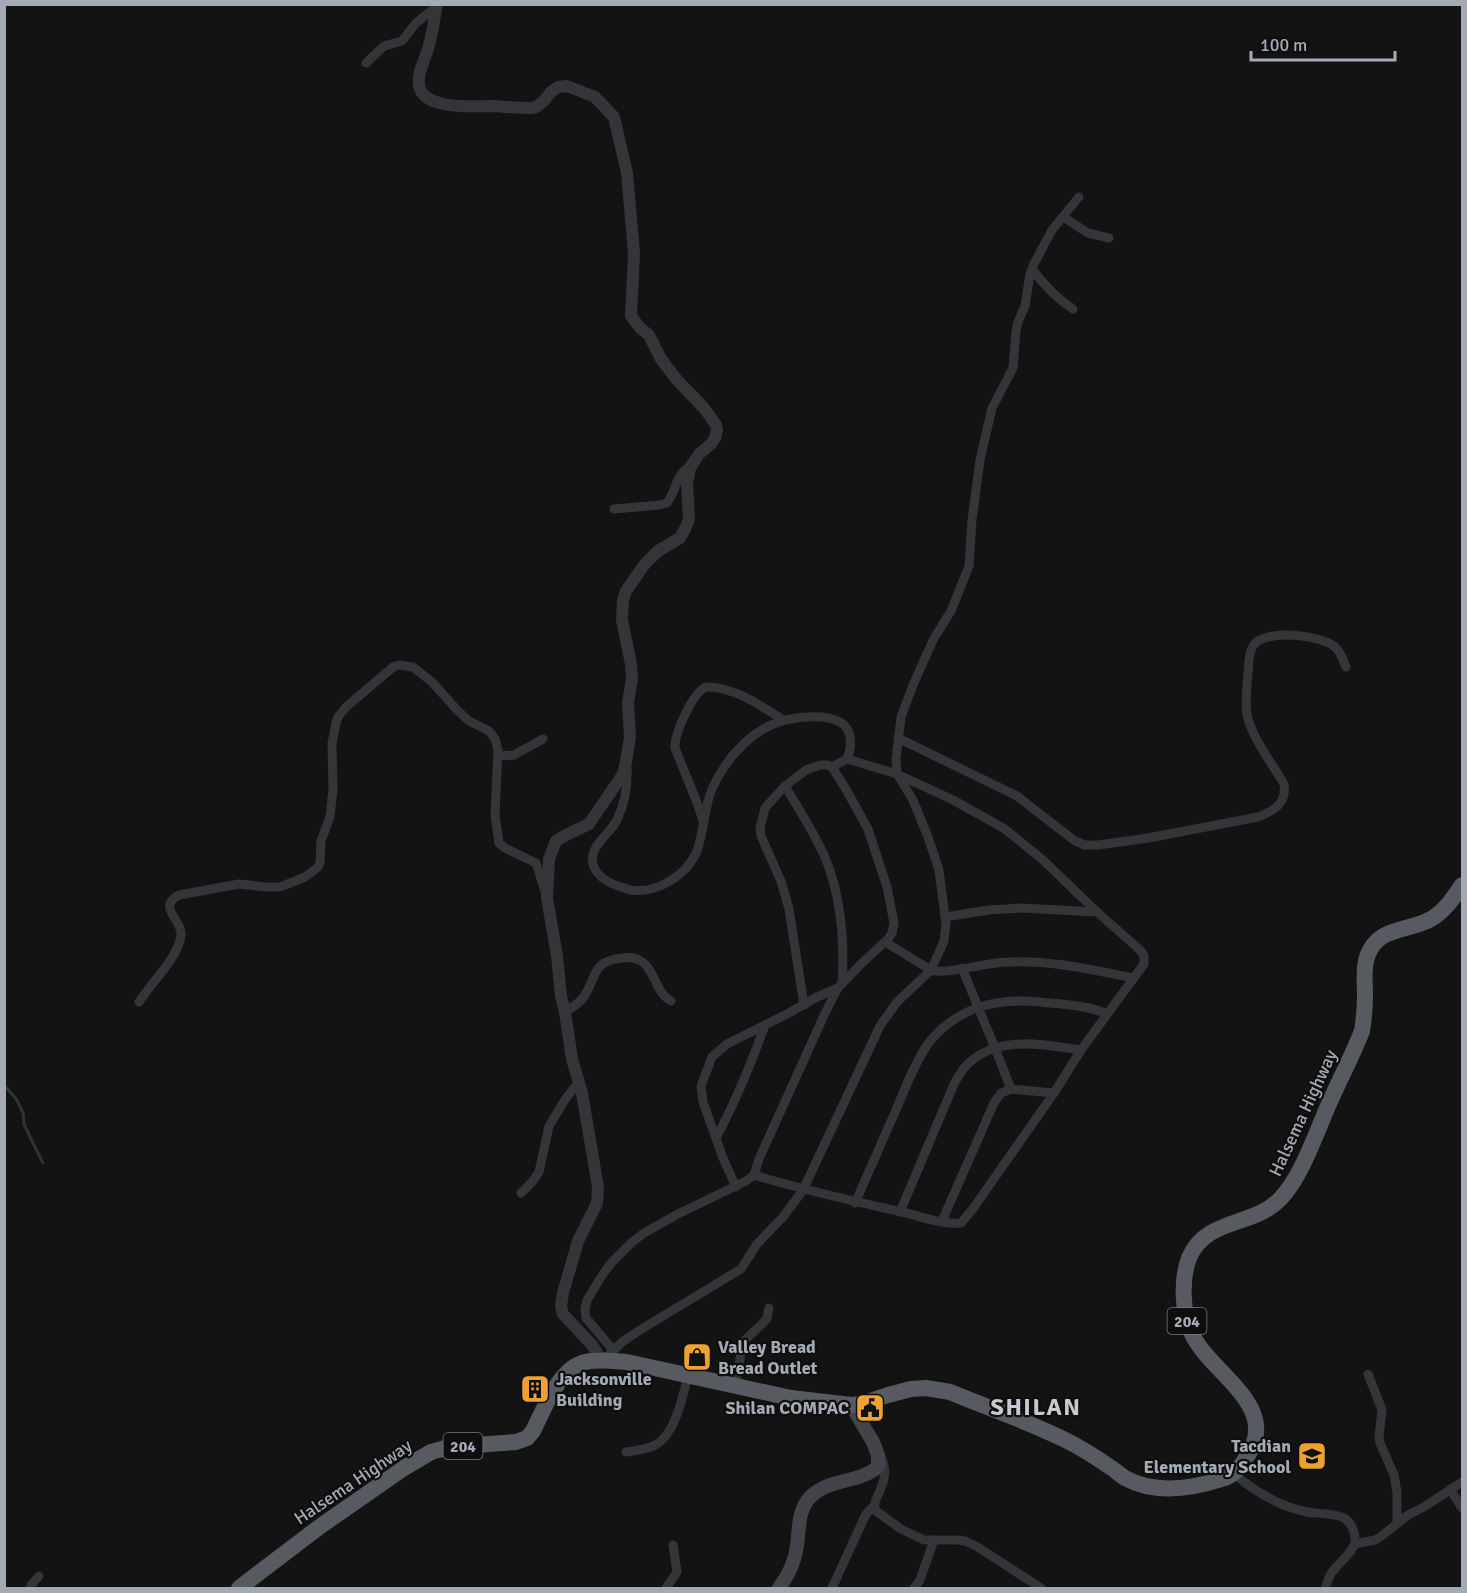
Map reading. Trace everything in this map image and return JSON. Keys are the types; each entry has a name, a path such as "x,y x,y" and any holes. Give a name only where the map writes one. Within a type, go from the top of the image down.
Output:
{"highway":[{"name":"Halsema Highway","path":"239,1588 322,1525 431,1452 449,1447 516,1442 527,1438 533,1431 556,1386 566,1373 578,1364 605,1357 791,1398 851,1405 911,1389 940,1389 1060,1437 1086,1451 1125,1478 1145,1485 1186,1488 1229,1477 1239,1469 1254,1442 1255,1423 1248,1401 1197,1344 1187,1323 1184,1295 1189,1257 1212,1231 1263,1213 1290,1188 1362,1031 1365,1016 1365,965 1371,947 1378,939 1390,932 1423,922 1438,914 1462,885"}],"main road":[{"path":"779,1588 793,1564 799,1526 807,1501 822,1488 875,1470 879,1463 873,1442 851,1405"}],"street":[{"path":"366,63 384,46 402,41 416,23 437,5"},
{"path":"437,5 419,85 428,99 454,106 531,108 537,107 558,87 567,86 596,97 614,117 623,151 628,184 634,253 631,316 649,335 677,380 704,408 717,428 717,434 711,444 699,454 692,465 687,483 689,519 685,529 680,538 658,551 644,565 626,591 623,601 622,620 632,670 628,703 630,737 626,762 627,787 618,818 594,852 592,862 595,870 610,884 632,890 665,885 678,875 696,853 711,791 723,770 738,748 764,728 783,720 811,717 832,719 843,724 849,731 849,754 847,759 832,767"},
{"path":"605,1357 640,1330 739,1271 757,1244 783,1217 803,1190 880,1026 897,1002 931,970 944,941 946,924 939,870 913,800 897,774 896,759 901,717 933,640 951,611 969,566 980,460 992,408 1013,368 1016,331 1026,306 1032,269 1052,230 1079,197"},
{"path":"1063,217 1088,233 1108,238"},
{"path":"1032,269 1061,302 1073,309"},
{"path":"614,509 667,503 675,489 679,475 692,465"},
{"path":"898,738 1017,796 1074,841 1085,845 1098,845 1148,838 1258,817 1279,806 1284,798 1284,784 1254,734 1248,718 1247,689 1250,651 1253,644 1273,635 1287,634 1321,640 1335,646 1346,667"},
{"path":"139,1002 170,961 182,935 181,927 173,918 170,906 175,897 239,884 280,887 304,877 318,867 321,841 330,817 333,789 332,742 338,717 346,707 393,667 404,665 413,667 432,682 469,721 489,731 495,739 498,750 495,815 499,843 536,863 547,898 561,996 572,1059 579,1082 598,1196 597,1203 578,1241 562,1293 561,1306 563,1314 596,1351 605,1357"},
{"path":"704,824 674,744 677,733 698,692 706,687 730,690 758,703 783,720"},
{"path":"498,756 510,757 543,739"},
{"path":"754,1175 855,1203 942,1221 956,1223 963,1221 1054,1093 1081,1050 1144,964 1144,956 1140,950 1011,832 953,800 897,774 847,759"},
{"path":"547,898 549,859 556,841 590,824 618,782 626,762"},
{"path":"736,1187 703,1102 702,1086 712,1057 727,1044 804,1005 839,986 892,933 894,923 885,880 875,848 864,821 832,767 827,765 813,767 785,786 765,808 760,828 761,836 781,881 789,909 804,1005"},
{"path":"605,1357 586,1318 585,1309 593,1289 607,1268 644,1233 736,1187 754,1175 839,986 843,958 836,894 824,856 785,786"},
{"path":"945,917 1021,908 1097,912"},
{"path":"885,942 931,970 939,972 995,962 1034,962 1134,978"},
{"path":"565,1012 582,998 597,968 612,959 628,957 640,960 648,967 662,994 671,1001"},
{"path":"962,969 1011,1089"},
{"path":"855,1203 902,1096 931,1040 954,1020 971,1010 995,1002 1070,1005 1107,1014"},
{"path":"716,1138 730,1113 765,1025"},
{"path":"900,1212 954,1084 963,1069 975,1058 995,1048 1019,1043 1081,1050"},
{"path":"521,1192 539,1172 549,1126 579,1082"},
{"path":"942,1221 994,1103 1001,1093 1011,1089 1054,1093"},
{"path":"735,1387 743,1342 767,1319 770,1308"},
{"path":"1368,1374 1382,1410 1379,1437 1394,1475 1397,1492 1396,1523"},
{"path":"626,1452 645,1449 657,1444 670,1432 688,1377"},
{"path":"832,1588 866,1514 874,1506 881,1490 884,1463 878,1455"},
{"path":"1233,1473 1259,1493 1278,1503 1296,1510 1341,1516 1350,1524 1355,1536 1355,1544"},
{"path":"1326,1588 1330,1573 1355,1544 1375,1540 1411,1512 1424,1507 1462,1482"},
{"path":"1450,1489 1462,1508"},
{"path":"874,1506 876,1512 901,1529 924,1540 957,1540 976,1546 1041,1588"},
{"path":"914,1588 920,1580 934,1540"},
{"path":"666,1588 677,1572 673,1545"},
{"path":"30,1588 39,1576"}],"waterway":[{"path":"4,1085 17,1100 23,1113 24,1124 43,1163"}],"place":[{"name":"Valley Bread Bread Outlet","path":"697,1357"},
{"name":"Jacksonville Building","path":"535,1389"},
{"name":"Shilan COMPAC","path":"870,1408"},
{"name":"Tacdian Elementary School","path":"1312,1456"}],"district":[{"name":"SHILAN","path":"1036,1407"}]}
